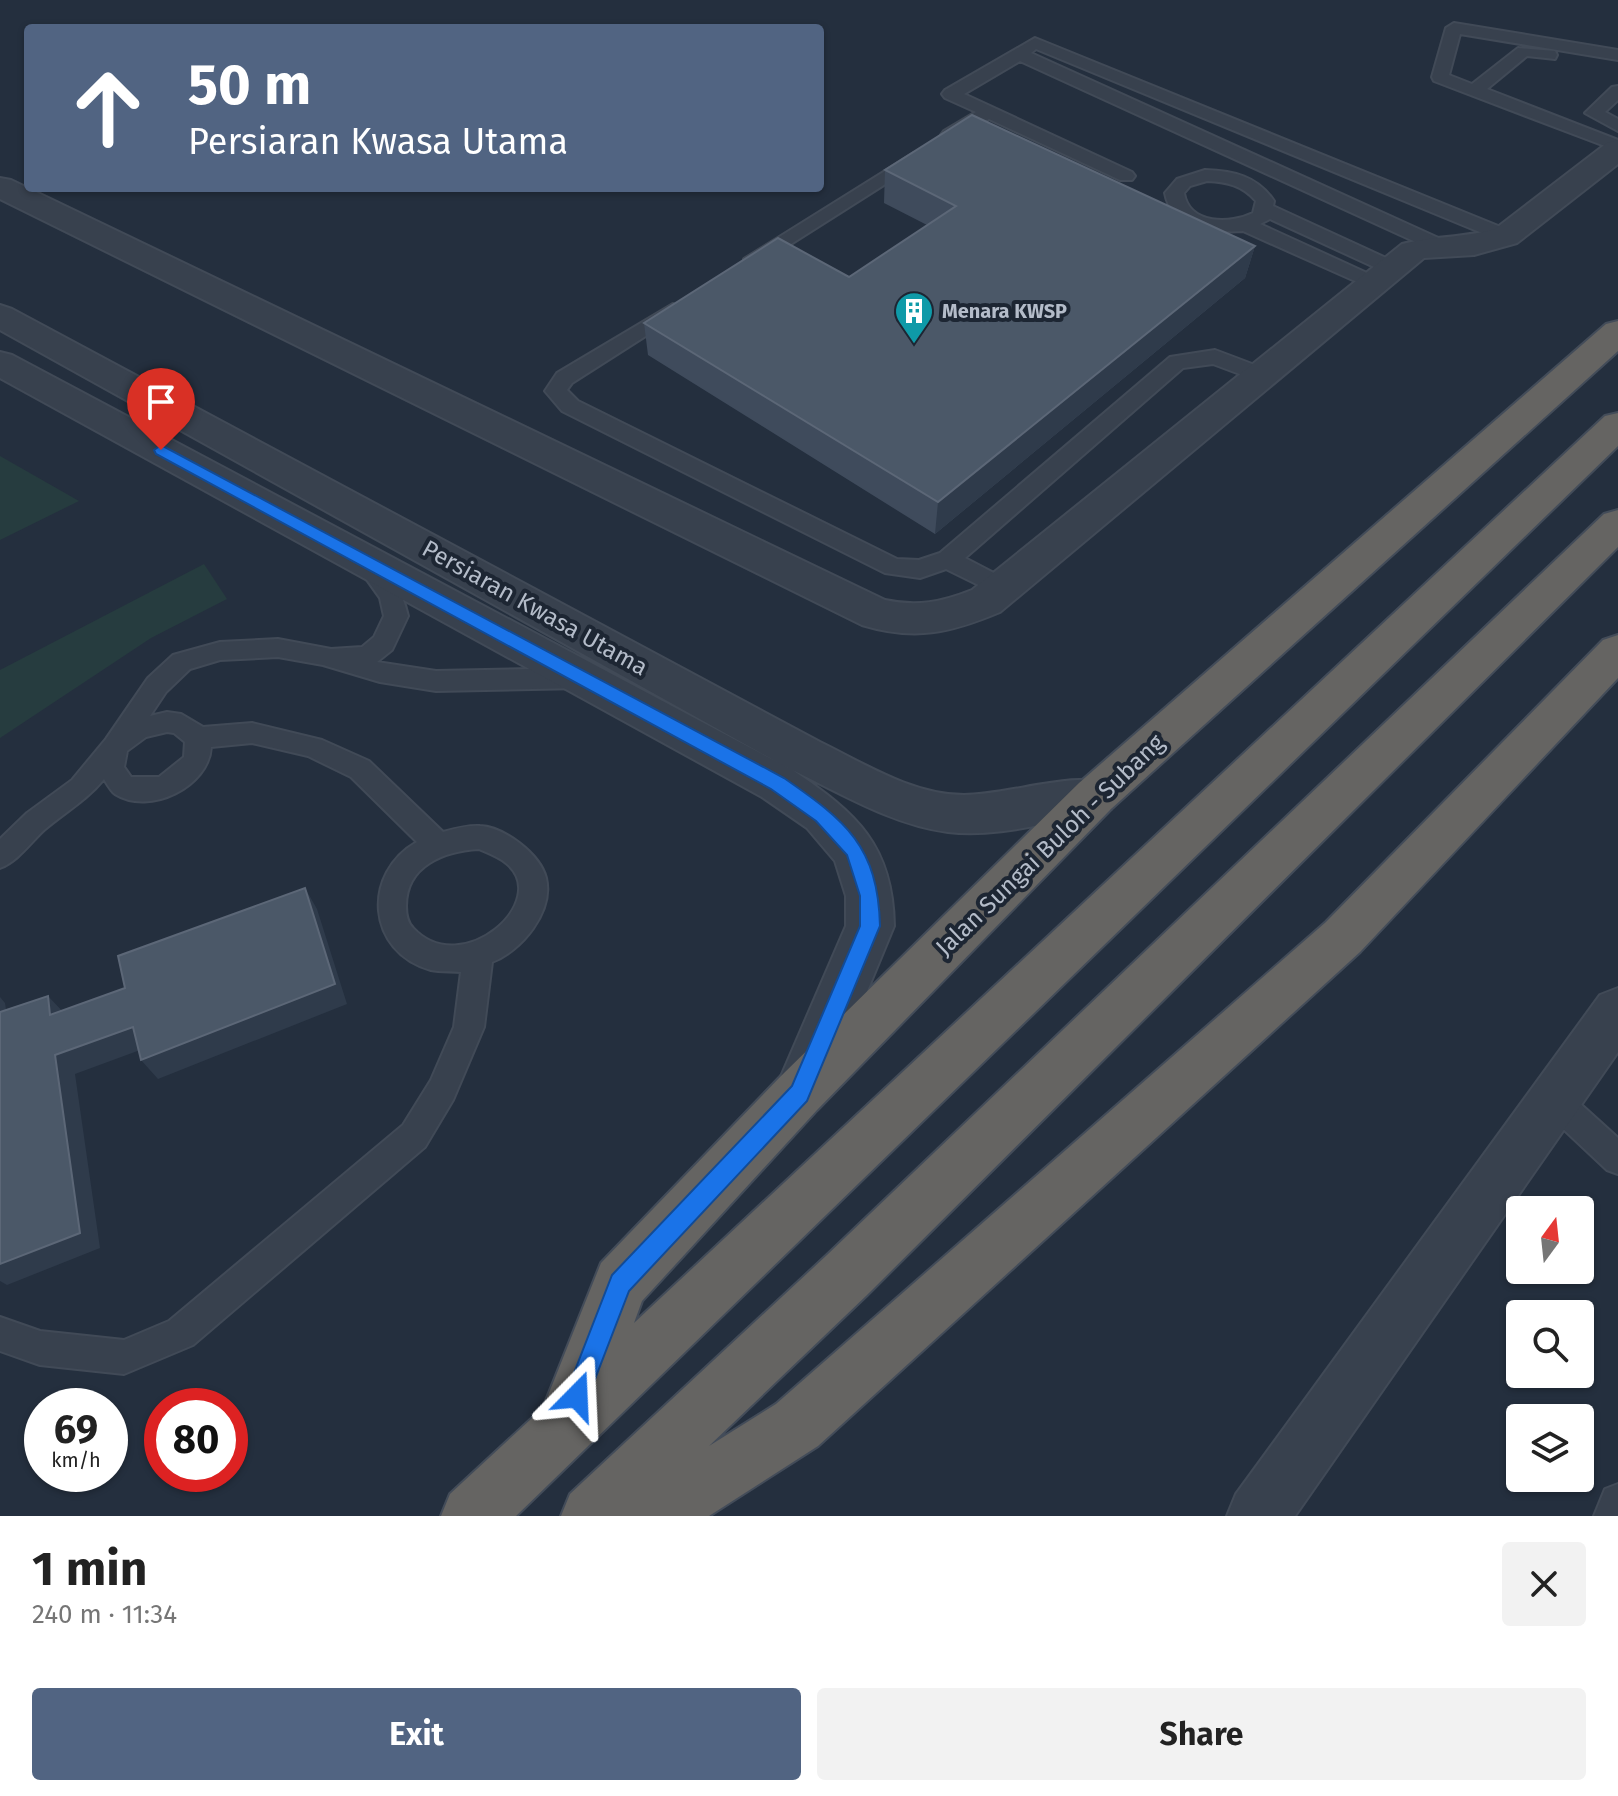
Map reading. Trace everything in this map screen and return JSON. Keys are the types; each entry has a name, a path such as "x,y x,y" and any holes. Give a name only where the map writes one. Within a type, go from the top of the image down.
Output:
{"highway":[{"name":"Jalan Sungai Buloh - Subang","path":"566,1425 621,1283 799,1093 1095,796 1618,332"},
{"name":"Jalan Sungai Buloh - Subang","path":"472,1516 1618,425"},
{"path":"592,1516 847,1275 1618,524"},
{"path":"654,1516 797,1425 1343,937 1618,651"}],"street":[{"path":"0,187 876,614 910,622 945,618 986,601 1413,251 1438,245 1474,245 1506,236 1618,148"},
{"name":"Persiaran Kwasa Utama","path":"0,316 804,755 894,797 949,813 1001,810 1095,796"},
{"name":"Persiaran Kwasa Utama","path":"0,363 778,784 823,815 855,851 870,896 870,926 799,1093"},
{"path":"1258,1516 1618,1011"}],"lane":[{"path":"1618,55 1454,28 1440,77 1618,148"},
{"path":"1126,176 951,94 1035,43 1506,236"},
{"path":"1475,90 1524,51 1618,66"},
{"path":"1019,54 1438,245"},
{"path":"1618,91 1594,113 1618,126"},
{"path":"736,270 988,112"},
{"path":"1246,225 1262,216 1266,210 1265,201 1260,192 1236,179 1205,175 1180,183 1174,191 1172,199 1177,208 1199,223 1215,227 1246,225 1382,275"},
{"path":"1266,210 1382,275"},
{"path":"697,295 564,378 556,391 570,406 893,567 920,569 948,559 1177,362 1215,357 1261,375"},
{"path":"948,559 1003,588"},
{"path":"323,656 367,656 383,643 396,616 391,596 364,560"},
{"path":"0,856 36,821 81,788 115,746 157,685 182,662 220,651 278,648 323,656 380,672 436,681 582,678"},
{"path":"198,738 197,760 178,780 150,791 123,786 115,779 111,769 115,746 139,728 153,723 181,724 198,738 252,733 313,747 360,769 437,844"},
{"path":"482,837 503,843 519,855 530,870 534,890 530,910 519,929 501,945 478,955 454,959 431,956 411,947 397,932 392,902 401,873 416,857 437,844 459,838 482,837"},
{"path":"0,1334 40,1348 124,1357 181,1333 414,1136 442,1090 469,1027 478,955"},
{"path":"1554,1100 1618,1159"},
{"path":"1612,1516 1618,1502"}],"green space":[{"path":"0,456 79,501 0,540"},
{"path":"204,564 227,599 151,638 0,738 0,670"}],"building":[{"name":"Menara KWSP","path":"972,115 1255,246 938,502 644,323 778,238 849,277 956,206 885,170"},
{"path":"305,888 335,984 141,1060 133,1027 55,1055 80,1233 0,1264 0,1012 48,996 50,1015 125,988 118,956"}],"place":[{"name":"Menara KWSP","path":"914,345"}],"route":[{"path":"161,450 778,784 823,815 855,851 870,896 870,926 799,1093 621,1283 577,1396"}]}
